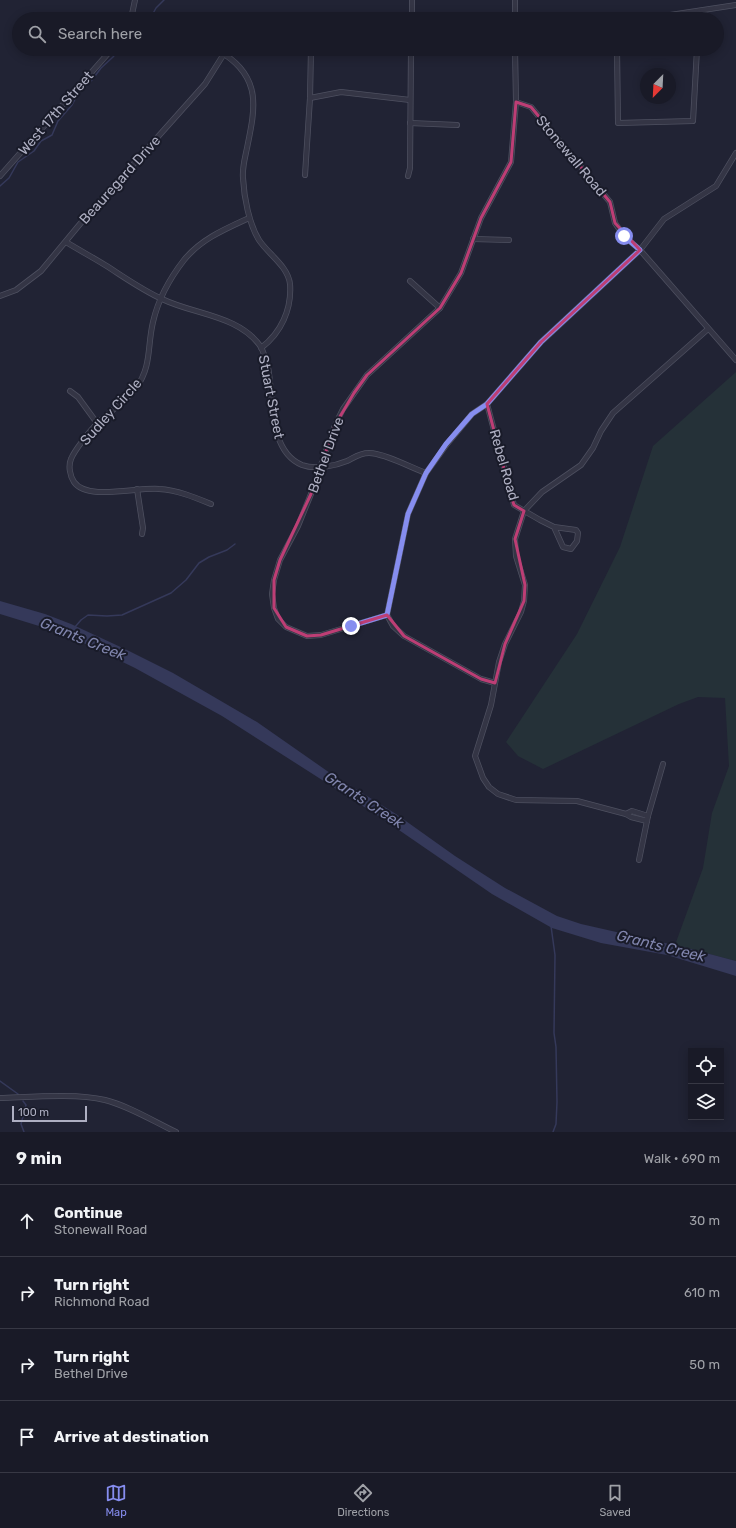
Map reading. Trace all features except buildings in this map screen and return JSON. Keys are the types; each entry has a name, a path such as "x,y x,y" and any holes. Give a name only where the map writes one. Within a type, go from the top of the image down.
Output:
{"street":[{"path":"132,12 135,0"},
{"path":"412,0 412,12"},
{"path":"515,0 515,12"},
{"path":"692,12 736,5"},
{"name":"West 17th Street","path":"0,176 106,56"},
{"name":"Beauregard Drive","path":"0,296 16,290 41,271 204,84 222,56"},
{"path":"230,56 243,70 254,98 253,118 243,168 243,179 249,218 259,239 283,268 290,283 290,301 284,320 278,332 261,348"},
{"path":"305,175 310,98 311,56"},
{"path":"408,176 410,168 411,56"},
{"name":"Bethel Drive","path":"387,615 321,635 307,636 286,627 278,619 274,608 272,594 280,560 298,526 321,467 335,425 343,409 367,375 440,308 461,272 481,218 511,162 516,102 515,56"},
{"path":"617,56 618,124 693,121 697,56"},
{"path":"310,98 341,92 410,100"},
{"name":"Stonewall Road","path":"516,102 531,107 610,202 615,223 624,236 640,250 736,360"},
{"path":"410,123 457,125"},
{"path":"495,683 481,679 404,636 393,626 387,615 408,514 426,473 446,444 472,414 487,404 541,342 640,250 664,219 716,186 736,153"},
{"name":"Sudley Circle","path":"211,504 178,492 158,489 100,492 79,488 73,481 70,471 71,460 97,424 127,398 136,388 145,373 150,352 153,322 161,299 184,259 198,245 213,235 249,218"},
{"path":"473,239 509,240"},
{"name":"Stuart Street","path":"66,242 161,299 179,307 218,318 238,326 249,334 261,348 266,362 276,432 281,445 289,456 302,465 312,468 321,467 347,461 358,454 370,453 380,455 426,473"},
{"path":"410,281 440,308"},
{"path":"648,819 631,817 626,814 577,801 512,800 498,794 489,787 479,768 475,756 491,705 499,662 505,644 521,612 524,601 525,585 516,556 515,539 524,511 542,492 581,465 594,448 601,431 613,413 708,329"},
{"path":"70,391 78,397 97,424"},
{"name":"Rebel Road","path":"487,404 514,505 554,527 576,530 578,533 577,541 571,548 563,547 554,527"},
{"path":"137,489 143,528 142,534"},
{"path":"639,860 648,819 663,764"},
{"path":"0,1098 74,1097 104,1100 120,1105 176,1132"}],"highlighted area":[{"path":"516,102 531,107 610,202 615,223 640,250 541,342 487,404 514,505 524,511 515,539 525,585 524,601 505,644 495,683 481,679 404,636 387,615 321,635 307,636 286,627 274,608 274,580 280,560 311,494 335,425 354,393 367,375 440,308 450,293 461,273 481,218 511,162"}],"shaded area":[{"path":"736,372 736,961 675,945 703,868 712,813 729,766 725,698 698,697 679,704 543,769 518,756 506,742 577,634 620,547 653,446"}],"water":[{"name":"Grants Creek","path":"0,601 45,614 71,624 173,673 257,722 330,773 396,814 455,856 505,888 557,916 581,924 687,948 736,961 736,976 667,955 601,943 552,928 492,894 380,817 222,716 135,668 65,634 0,614"}],"waterway":[{"path":"154,12 164,0"},
{"path":"0,186 9,178 18,162 34,151 41,141 52,135 58,121 72,105 79,92 114,56"},
{"name":"Grants Creek","path":"75,627 88,615 122,615 171,593 186,580 199,563 209,557 227,550 235,544"},
{"path":"551,926 555,955 554,1033 556,1047 557,1102 556,1124 553,1132"},
{"path":"0,1081 18,1094"},
{"path":"23,1101 26,1105 21,1124 24,1132"}],"route":[{"path":"351,626 387,615 408,514 426,473 446,444 472,414 487,404 541,342 640,250 624,236"}]}
